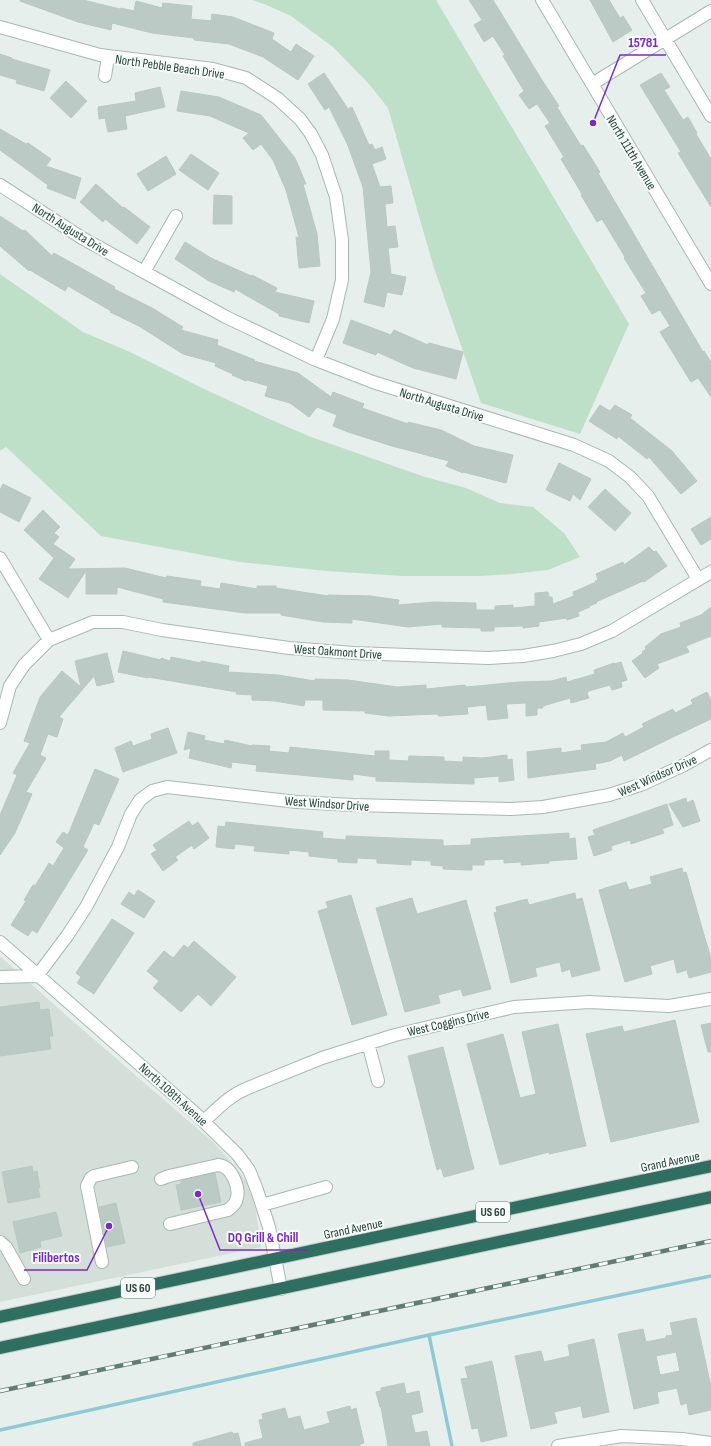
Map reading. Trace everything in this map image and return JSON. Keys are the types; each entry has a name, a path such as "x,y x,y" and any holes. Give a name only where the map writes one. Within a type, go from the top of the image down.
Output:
{"highway":[{"name":"Grand Avenue","path":"0,1317 711,1166"},
{"name":"US 60","path":"0,1348 711,1198"}],"street":[{"name":"North 111th Avenue","path":"542,0 711,284"},
{"path":"642,0 711,116"},
{"path":"592,84 711,11"},
{"name":"North Pebble Beach Drive","path":"0,27 108,57 212,69 246,78 277,98 300,119 311,134 322,155 336,197 342,240 342,280 333,318 316,360"},
{"name":"North Pebble Beach Drive","path":"105,76 108,57"},
{"name":"North Augusta Drive","path":"0,185 82,238 226,317 316,360 373,382 574,445 609,461 630,477 648,496 698,579"},
{"path":"144,272 176,216"},
{"path":"0,558 49,640"},
{"name":"West Oakmont Drive","path":"0,723 10,686 24,665 49,640 93,622 123,622 162,630 289,648 354,653 457,657 488,658 523,656 581,644 612,631 711,572"},
{"name":"West Windsor Drive","path":"37,976 67,936 86,907 118,847 131,814 140,800 152,791 167,787 297,802 353,805 511,809 543,807 609,795 643,784 682,766 711,750"},
{"name":"North 108th Avenue","path":"0,942 204,1121 237,1154 249,1170 262,1205 269,1227 281,1289"},
{"path":"0,977 37,976"},
{"name":"West Coggins Drive","path":"204,1121 237,1092 322,1058 402,1033 514,1007 589,1002 669,1006 711,999"},
{"path":"368,1043 378,1081"},
{"path":"161,1179 168,1176 218,1165 222,1166 231,1173 237,1188 236,1201 228,1210 170,1224"},
{"path":"102,1262 87,1186 91,1178 94,1176 132,1168"},
{"path":"262,1205 326,1187"},
{"path":"0,1242 6,1247 24,1279"},
{"path":"558,1446 622,1436 711,1443"}],"shaded area":[{"path":"0,956 214,1143 236,1167 249,1186 256,1211 261,1247 0,1302"}],"green space":[{"path":"252,0 436,0 629,324 580,434 481,403 433,265 388,108 369,84 333,47 291,16"},
{"path":"0,274 83,332 130,352 202,388 276,422 311,437 425,477 466,488 500,503 533,507 564,533 580,557 548,570 513,574 479,576 402,576 327,571 240,562 101,536 6,447 0,451"}],"building":[{"path":"20,0 83,0 134,11 136,1 162,8 163,3 192,6 191,19 211,21 212,14 233,17 274,33 272,39 291,52 296,44 314,56 298,80 263,57 229,44 152,33 112,23 111,30 78,22"},
{"path":"469,0 493,0 559,106 557,107 581,146 583,145 600,172 598,173 703,352 704,351 711,362 711,397 698,378 691,382 660,332 670,326 660,310 652,314 641,296 646,293 624,258 625,257 602,219 597,222 581,195 582,194 561,159 564,157 545,126 550,123 537,104 529,109 519,95 524,91 493,36 484,42 474,25 482,20"},
{"path":"590,0 609,0 620,18 623,16 632,30 613,42"},
{"path":"0,54 50,70 44,91 16,83 17,80 0,75"},
{"path":"324,73 348,109 352,107 369,145 372,144 375,150 382,147 386,159 372,164 380,187 391,186 393,203 385,204 387,227 395,226 398,247 388,248 391,274 406,277 402,295 387,292 384,307 364,302 371,272 363,187 347,143 329,107 325,110 308,84"},
{"path":"661,73 670,87 664,90 683,120 688,117 711,159 711,207 678,153 681,152 640,85"},
{"path":"66,81 87,101 71,118 50,98"},
{"path":"160,87 165,107 125,116 127,129 108,132 105,118 99,119 98,107 136,101 135,93"},
{"path":"181,91 219,97 261,115 295,158 306,184 303,184 317,234 320,266 299,268 296,237 299,237 286,190 273,160 261,144 253,150 243,138 249,133 210,116 177,111"},
{"path":"0,129 26,144 28,143 51,159 46,166 81,178 75,199 47,188 48,185 0,150"},
{"path":"191,154 219,173 208,190 179,170"},
{"path":"166,156 176,174 148,191 137,174"},
{"path":"96,184 123,208 124,207 150,227 137,244 105,219 103,222 80,202"},
{"path":"214,195 232,196 232,224 213,224"},
{"path":"0,216 23,231 25,230 52,256 54,253 115,287 114,289 152,308 183,327 181,330 218,340 217,345 255,360 254,361 298,373 331,397 333,392 364,404 362,408 408,424 408,422 441,430 474,446 513,455 506,483 463,473 446,466 449,461 392,446 333,426 337,415 317,407 309,417 290,403 265,396 268,386 246,381 232,375 233,374 215,366 216,363 183,354 139,326 110,312 111,311 68,286 65,291 30,270 29,271 0,246"},
{"path":"185,242 211,258 251,276 252,275 277,288 275,292 314,301 309,323 279,316 279,314 235,289 234,292 209,281 175,259"},
{"path":"351,320 391,335 394,330 428,345 429,343 463,352 456,379 413,368 377,352 376,355 343,343"},
{"path":"600,405 610,411 615,405 632,415 630,418 672,451 697,481 681,494 649,457 647,459 618,436 617,439 589,421"},
{"path":"559,463 591,479 580,500 573,494 570,501 546,490"},
{"path":"3,484 31,498 19,522 0,512 0,490"},
{"path":"605,489 631,513 615,531 588,507"},
{"path":"43,510 60,527 54,533 59,537 53,544 75,559 68,569 125,568 166,578 167,576 201,581 200,586 220,589 221,583 257,589 257,586 276,586 276,588 328,596 370,596 399,600 398,605 434,602 476,603 476,610 495,610 495,606 513,605 513,608 535,606 535,593 548,592 549,597 552,597 553,604 574,596 573,592 596,582 595,581 598,580 596,574 623,562 624,565 649,547 654,552 656,551 667,566 644,582 643,581 596,602 597,603 589,606 590,607 578,612 579,616 567,620 567,618 539,622 539,626 523,628 523,626 494,627 494,631 481,631 481,628 442,627 442,624 408,627 352,619 352,623 323,622 281,615 281,613 245,613 163,602 163,599 117,587 117,594 86,594 86,571 68,598 39,579 54,558 24,530"},
{"path":"711,517 711,539 701,545 691,529"},
{"path":"711,607 711,636 686,646 689,652 657,664 659,668 645,678 632,661 643,653 642,652 646,649 645,647 661,634 681,627 680,623 701,615"},
{"path":"123,651 161,660 161,658 170,661 171,657 201,663 201,661 229,666 228,672 278,675 315,681 315,679 348,680 397,687 426,685 426,689 465,685 466,687 519,682 552,681 566,677 567,682 595,674 594,670 621,662 627,680 621,682 622,687 612,690 610,685 589,691 587,693 589,698 571,703 570,698 543,706 543,708 537,708 537,715 526,716 526,703 506,704 508,718 488,720 486,705 467,707 468,714 438,716 438,714 389,716 365,713 365,711 323,710 323,700 305,700 304,706 275,701 252,700 252,695 236,694 237,692 118,672"},
{"path":"107,653 114,682 97,686 94,676 59,717 63,719 57,737 48,734 40,755 46,758 26,792 32,794 15,833 0,855 0,815 17,775 13,773 30,743 24,741 40,697 62,671 81,687 75,661"},
{"path":"707,692 711,700 711,719 624,761 622,755 610,761 595,764 596,769 528,778 527,752 561,748 561,753 582,750 581,745 606,742 623,733 625,737 644,727 642,724 673,709 675,713 693,704 691,700"},
{"path":"168,728 177,753 123,772 115,748 131,741 133,746 152,739 151,734"},
{"path":"188,732 205,736 204,740 224,744 225,740 252,746 270,746 269,751 289,753 290,747 375,756 375,751 389,751 389,760 408,761 409,756 444,757 444,761 463,762 463,757 482,758 507,755 507,760 512,759 514,780 499,782 499,776 474,778 474,784 376,781 376,777 353,774 353,780 256,771 257,765 232,762 231,768 189,758 191,748 184,750"},
{"path":"95,769 119,779 99,825 94,823 83,847 88,850 37,933 32,930 28,936 11,925 26,901 24,900 33,885 35,886 49,863 53,866 64,848 56,842 63,832 68,835"},
{"path":"686,798 687,803 693,800 700,821 683,827 669,804"},
{"path":"667,804 673,825 662,829 664,833 631,844 630,840 611,846 612,850 594,856 588,837 595,835 593,830"},
{"path":"189,821 192,826 198,822 209,838 194,849 192,845 175,857 178,860 163,871 151,854 157,850 153,845"},
{"path":"226,822 323,832 322,838 346,840 346,836 443,840 443,846 471,845 471,839 569,833 569,839 575,838 577,859 521,865 521,862 504,863 504,859 484,860 484,865 472,865 472,870 443,869 443,866 431,865 431,861 411,860 411,865 377,863 377,859 357,858 357,863 338,862 338,859 309,856 309,852 289,850 289,854 254,851 255,846 235,844 234,849 216,847 218,826 225,827"},
{"path":"682,868 683,873 686,872 711,958 711,972 689,978 687,970 677,973 674,959 650,966 652,974 625,982 599,890 626,882 629,890 652,884 650,877"},
{"path":"138,890 155,901 144,918 121,904 129,892 134,896"},
{"path":"575,893 576,900 582,898 600,970 572,977 570,969 562,972 560,962 535,968 537,976 511,983 494,913 497,912 496,907 527,899 529,905"},
{"path":"351,895 387,1015 352,1025 318,911 328,908 326,902"},
{"path":"412,898 417,914 466,900 491,989 463,996 461,989 438,995 440,1003 405,1012 376,908"},
{"path":"112,919 134,933 94,994 77,983 81,977 76,973"},
{"path":"194,941 236,977 211,1006 198,994 181,1012 153,988 159,981 147,971 164,951 173,958 184,945 188,948"},
{"path":"39,1002 40,1010 49,1009 53,1036 49,1036 51,1049 0,1056 0,1007"},
{"path":"675,1020 699,1122 611,1142 586,1034 622,1026 624,1032"},
{"path":"711,1023 711,1052 708,1052 701,1025"},
{"path":"558,1024 586,1146 549,1154 549,1152 500,1165 467,1044 503,1034 520,1098 536,1094 522,1032"},
{"path":"443,1047 474,1169 444,1177 441,1168 437,1170 408,1056"},
{"path":"32,1166 33,1172 37,1171 40,1197 8,1203 2,1172"},
{"path":"215,1173 221,1202 181,1210 176,1185 181,1184 181,1181"},
{"path":"116,1203 125,1243 107,1247 99,1207"},
{"path":"56,1212 62,1236 40,1241 41,1247 20,1253 13,1222"},
{"path":"696,1318 711,1387 711,1410 689,1415 687,1403 681,1405 677,1388 657,1392 659,1403 634,1409 618,1334 643,1329 646,1342 666,1338 666,1336 673,1335 670,1323","holes":["676,1352 680,1371 660,1375 656,1356"]},
{"path":"594,1339 609,1412 583,1418 581,1406 554,1412 557,1423 531,1429 515,1356 541,1351 544,1362 570,1356 568,1345"},
{"path":"492,1361 507,1436 481,1442 478,1428 472,1429 461,1379 468,1378 465,1367"},
{"path":"404,1383 406,1394 419,1391 423,1412 411,1415 415,1433 427,1431 430,1446 388,1446 381,1407 376,1392 381,1391 381,1388"},
{"path":"350,1406 351,1410 356,1408 364,1443 360,1444 360,1446 245,1446 245,1443 263,1438 259,1420 263,1419 262,1414 285,1408 288,1419 300,1416 304,1430 330,1423 327,1412"},
{"path":"232,1432 233,1434 238,1433 241,1446 193,1446 193,1443"}],"waterway":[{"path":"0,1430 429,1335 711,1276"},
{"path":"429,1335 452,1446"}],"railway":[{"path":"0,1391 711,1241"}],"place":[{"name":"15781","path":"593,123"},
{"name":"DQ Grill & Chill","path":"198,1194"},
{"name":"Filibertos","path":"109,1226"}]}
